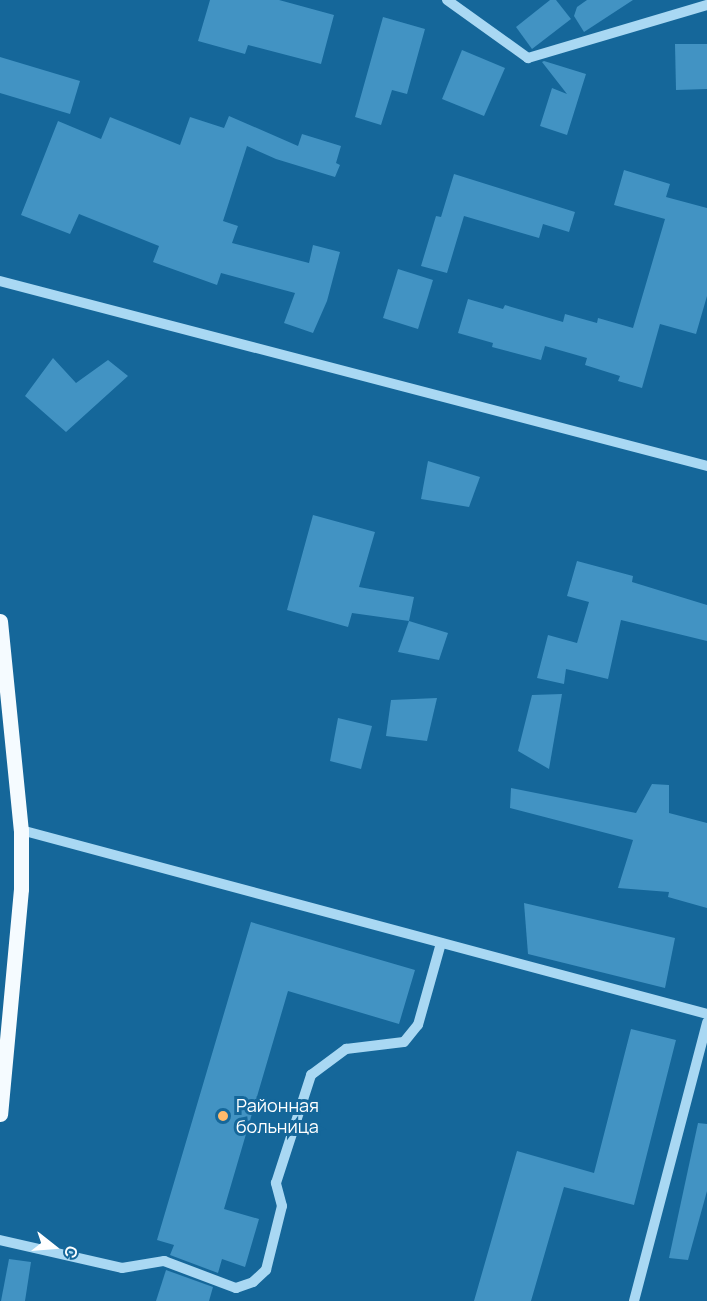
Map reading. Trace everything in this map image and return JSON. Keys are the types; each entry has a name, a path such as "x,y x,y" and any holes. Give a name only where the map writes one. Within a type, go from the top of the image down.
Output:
{"main road":[{"path":"0,621 21,830 21,889 0,1114"}],"street":[{"path":"447,0 528,58 707,5"},
{"path":"0,281 707,466"},
{"path":"21,830 707,1014"},
{"path":"0,1240 122,1268 164,1261 236,1288 253,1282 266,1270 282,1206 276,1183 311,1074 346,1049 404,1042 418,1025 441,943"},
{"path":"634,1301 707,1022"}],"building":[{"path":"210,0 279,0 334,15 321,64 248,45 245,54 198,41"},
{"path":"550,0 556,0 571,19 532,49 516,27"},
{"path":"587,0 633,0 584,32 574,16 577,7"},
{"path":"383,17 425,29 407,94 392,90 381,125 355,117"},
{"path":"675,44 707,44 707,89 676,90"},
{"path":"462,50 505,68 484,116 442,99"},
{"path":"0,57 80,81 70,114 0,93"},
{"path":"542,62 586,74 567,135 540,126 552,88 567,94"},
{"path":"229,116 298,146 302,134 341,146 336,163 340,165 335,177 276,159 247,146 223,221 238,226 232,243 309,263 313,245 340,252 327,301 313,333 284,323 295,293 221,273 217,285 153,262 159,246 79,214 70,234 21,215 58,121 101,139 110,117 180,145 190,117 224,128"},
{"path":"624,170 670,184 666,197 707,208 707,296 696,334 660,324 642,388 618,381 620,376 585,365 587,358 545,346 541,360 492,347 493,343 458,333 468,299 503,309 505,305 563,322 565,314 597,323 598,318 633,328 665,219 614,205"},
{"path":"454,174 575,212 569,232 543,224 539,238 464,216 447,273 421,266 436,216 441,217"},
{"path":"398,269 433,280 418,329 383,318"},
{"path":"53,358 76,383 108,360 128,376 66,432 25,396"},
{"path":"428,461 480,477 469,507 421,499"},
{"path":"313,515 375,532 359,587 414,597 409,621 352,613 348,627 287,610"},
{"path":"577,561 633,576 632,582 707,605 707,641 621,620 608,679 566,669 564,684 537,678 548,635 577,643 589,602 567,596"},
{"path":"409,621 448,633 439,660 398,652"},
{"path":"562,694 549,769 518,751 532,695"},
{"path":"437,698 427,741 386,736 391,700"},
{"path":"338,718 372,726 361,769 330,761"},
{"path":"652,784 669,785 669,813 707,823 707,908 668,897 669,892 618,888 633,840 510,808 511,788 636,813"},
{"path":"524,903 675,938 665,988 528,954"},
{"name":"Районная больница","path":"251,922 415,970 399,1024 288,991 224,1209 259,1219 245,1267 222,1259 218,1273 170,1255 174,1245 157,1240"},
{"path":"631,1029 676,1040 634,1205 564,1187 531,1301 474,1301 517,1151 594,1173"},
{"path":"698,1123 707,1124 707,1191 688,1260 669,1258"},
{"path":"9,1259 31,1262 25,1301 1,1301"},
{"path":"166,1270 213,1287 209,1301 156,1301"}],"place":[{"name":"Районная больница","path":"223,1116"}]}
